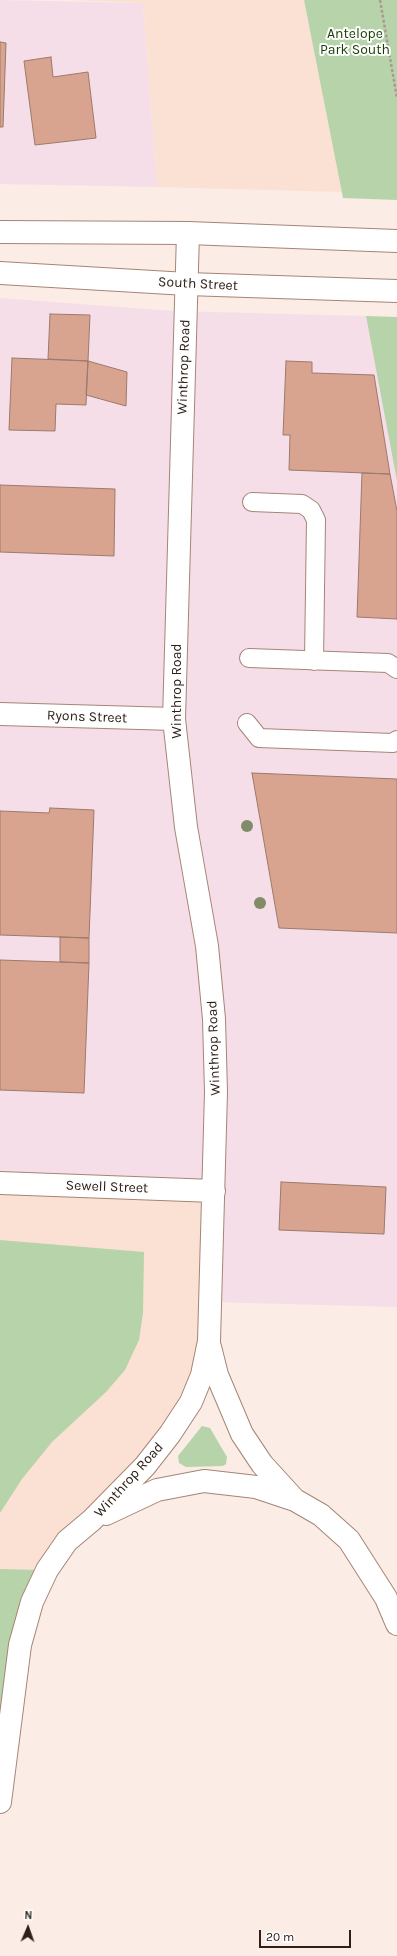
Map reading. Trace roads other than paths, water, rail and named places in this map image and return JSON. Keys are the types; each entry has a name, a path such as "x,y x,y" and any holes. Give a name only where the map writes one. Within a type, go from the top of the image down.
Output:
{"street":[{"path":"0,232 188,233 397,241"},
{"name":"Winthrop Road","path":"0,1802 20,1645 32,1602 46,1570 67,1541 92,1520 145,1466 191,1402 202,1375 209,1341 216,1092 212,992 206,946 186,827 174,719 188,233"},
{"name":"South Street","path":"0,272 187,284 397,291"},
{"name":"Ryons Street","path":"0,714 174,719"},
{"name":"Sewell Street","path":"0,1183 214,1191"},
{"path":"209,1341 216,1375 242,1434 262,1464 295,1500"},
{"path":"92,1520 157,1490 204,1481 256,1487 295,1500 321,1515 349,1540 386,1598 397,1624"}],"lane":[{"path":"252,502 302,504 311,510 316,520 314,660"},
{"path":"249,658 388,663 397,669"},
{"path":"248,724 259,738 393,743 397,740"}],"park label":[{"name":"Antelope Park South","path":"355,42"}]}
